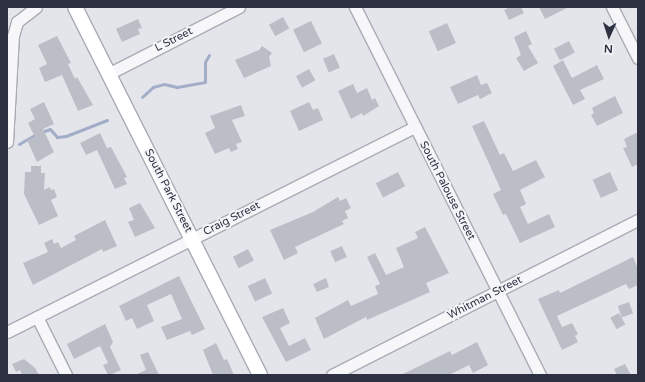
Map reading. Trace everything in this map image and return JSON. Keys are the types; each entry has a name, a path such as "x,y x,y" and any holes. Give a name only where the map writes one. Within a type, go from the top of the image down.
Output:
{"main road":[{"name":"South Park Street","path":"75,7 260,375"}],"street":[{"path":"7,142 13,36 12,20 36,7"},
{"name":"L Street","path":"108,74 239,7"},
{"name":"South Palouse Street","path":"354,7 540,375"},
{"path":"612,7 638,58"},
{"name":"Craig Street","path":"7,332 415,127"},
{"name":"Whitman Street","path":"332,375 638,220"},
{"path":"37,317 66,375"}],"building":[{"path":"510,7 521,7 524,13 509,20 504,10"},
{"path":"539,7 569,7 545,19"},
{"path":"283,17 289,28 275,36 269,25"},
{"path":"138,19 142,28 138,29 140,34 122,42 116,29"},
{"path":"311,21 322,43 304,52 293,30"},
{"path":"447,23 456,43 438,51 429,31"},
{"path":"526,31 532,44 528,46 538,63 524,71 516,58 521,55 514,37"},
{"path":"57,36 71,63 68,64 75,79 77,77 93,105 78,111 62,75 45,82 39,68 47,64 38,45"},
{"path":"569,41 575,53 560,60 554,49"},
{"path":"262,46 272,53 269,57 271,66 244,78 235,60 259,50"},
{"path":"334,54 340,68 329,72 323,59"},
{"path":"563,60 572,78 597,65 604,79 580,90 585,99 573,105 553,66"},
{"path":"309,69 315,80 302,88 296,76"},
{"path":"477,75 481,85 487,83 492,93 480,99 478,95 458,104 450,87"},
{"path":"353,84 357,93 367,88 372,100 375,98 379,106 363,116 362,113 351,119 338,91"},
{"path":"615,96 623,113 597,126 591,115 594,113 592,108"},
{"path":"44,102 54,124 43,129 54,152 37,162 27,140 35,137 28,123 35,119 30,109"},
{"path":"309,102 313,110 318,108 323,120 299,131 290,111"},
{"path":"241,105 245,116 232,120 242,142 236,144 238,149 231,152 229,148 215,154 205,133 215,128 210,116"},
{"path":"484,121 500,155 504,153 513,171 536,160 545,177 520,190 526,204 520,207 528,224 549,214 555,227 520,243 506,214 503,215 493,194 501,190 472,126"},
{"path":"638,132 638,164 632,167 623,148 627,147 624,139"},
{"path":"100,133 107,148 111,147 127,177 124,178 127,184 115,189 97,150 86,155 80,143"},
{"path":"31,166 41,166 41,173 45,173 44,190 50,187 51,190 54,189 57,197 51,200 58,216 39,225 24,194 25,172 31,172"},
{"path":"398,172 405,186 383,198 376,183"},
{"path":"610,172 618,190 601,198 593,180"},
{"path":"338,197 340,201 346,198 351,208 345,211 348,218 342,221 344,224 295,247 298,253 284,260 270,230 313,212"},
{"path":"140,203 155,228 135,237 128,222 134,220 129,208"},
{"path":"105,220 117,246 103,252 102,249 33,285 23,263 48,252 44,243 52,239 54,244 58,242 61,248 76,240 74,236"},
{"path":"425,227 449,273 426,283 430,292 367,320 366,317 324,339 315,318 348,300 351,306 378,294 375,286 380,284 367,257 375,253 386,275 404,267 396,248 418,238 415,232"},
{"path":"342,246 347,257 335,262 330,251"},
{"path":"248,249 254,261 239,268 233,257"},
{"path":"633,257 638,269 638,285 629,289 626,284 557,316 562,327 572,323 578,334 575,336 578,342 562,350 538,299 559,290 560,293"},
{"path":"179,276 205,329 192,335 190,331 167,340 161,327 182,319 171,294 147,305 154,321 137,329 132,318 126,321 119,306"},
{"path":"265,278 272,293 255,301 248,286"},
{"path":"326,278 329,287 317,292 313,284"},
{"path":"629,302 633,313 622,317 618,306"},
{"path":"283,308 290,323 280,328 289,346 305,338 311,350 286,362 262,317"},
{"path":"619,313 625,324 617,329 610,318"},
{"path":"105,324 113,342 110,347 121,370 110,375 108,375 103,365 108,363 100,346 74,359 67,344"},
{"path":"477,342 488,365 473,373 469,365 449,375 401,375 450,351 452,355"},
{"path":"216,343 224,360 227,359 234,375 213,375 203,350"},
{"path":"148,352 159,375 135,375 146,370 140,355"},
{"path":"24,359 35,368 39,375 22,375 20,370 16,372 12,364"},
{"path":"625,364 631,375 617,375 614,369"}],"waterway":[{"path":"142,97 153,87 164,84 177,87 205,82 205,62 209,55"},
{"path":"41,132 50,129 57,137 66,136 107,120"},
{"path":"19,144 36,134"}]}
